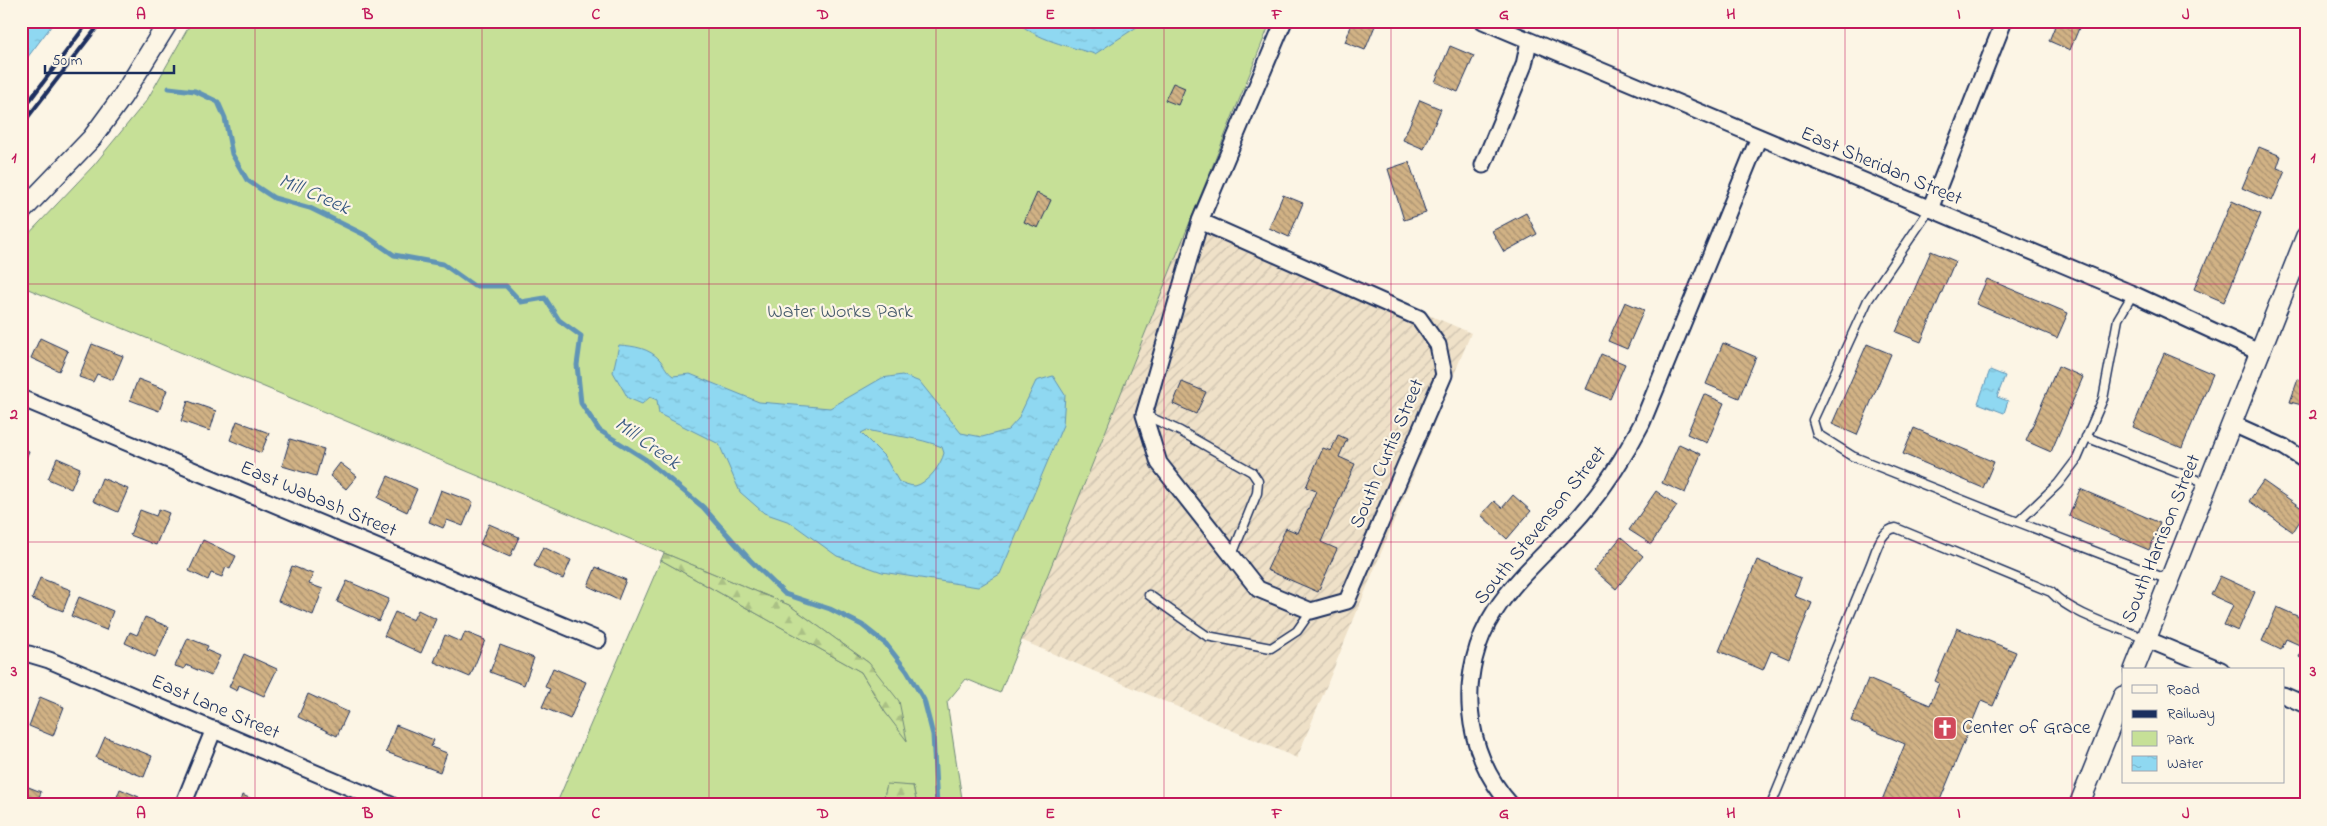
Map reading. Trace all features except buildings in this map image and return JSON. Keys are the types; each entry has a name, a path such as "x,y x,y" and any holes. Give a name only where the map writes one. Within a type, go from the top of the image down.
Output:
{"street":[{"path":"21,212 92,138 122,97 169,21"},
{"path":"1284,21 1200,221 1144,415 1159,463 1258,588 1311,611"},
{"name":"East Sheridan Street","path":"1483,21 1502,25 1529,41 2133,294 2261,353"},
{"path":"1930,209 2004,21"},
{"path":"1483,165 1524,65 1529,41"},
{"name":"South Stevenson Street","path":"1511,805 1487,770 1472,724 1469,694 1473,665 1481,637 1506,594 1582,514 1620,465 1642,423 1758,137"},
{"name":"South Curtis Street","path":"1200,221 1419,318 1438,345 1444,375 1347,601 1311,611"},
{"name":"South Harrison Street","path":"2135,668 2306,236"},
{"name":"East Wabash Street","path":"21,398 598,640"},
{"path":"2233,424 2284,447 2306,461"},
{"path":"2146,639 2216,668"},
{"name":"East Lane Street","path":"21,655 29,654 49,660 391,805"},
{"path":"2284,695 2306,705"},
{"path":"2079,805 2122,698"},
{"path":"183,805 214,729"}],"lane":[{"path":"1930,209 1868,300 1813,420 1817,434 1852,456 2169,580"},
{"path":"2018,522 2058,484 2077,459 2103,399 2118,319 2133,294"},
{"path":"1144,415 1180,430 1252,472 1258,481 1257,493 1232,555"},
{"path":"2086,437 2207,484"},
{"path":"1771,805 1870,566 1884,534 1889,529 1896,528 2051,592 2058,600 2085,614 2146,639"},
{"path":"1149,594 1207,636 1271,648 1297,631 1311,611"}],"shaded area":[{"path":"1188,227 1225,228 1471,333 1297,758 1021,640"}],"green space":[{"name":"Water Works Park","path":"192,21 1271,21 1000,693 966,679 947,702 963,805 917,805 913,786 887,785 882,805 556,805 661,560 861,672 885,712 907,740 869,663 789,605 21,286 21,242 94,165 147,100"},
{"path":"664,553 789,605 869,663 899,701 907,741 885,712 861,672 661,560"},
{"path":"887,784 913,786 917,805 882,805"}],"water":[{"path":"21,21 55,21 21,66"},
{"path":"1016,21 1146,21 1095,54 1043,38 1024,28"},
{"path":"619,345 630,346 641,348 656,356 673,376 690,374 759,402 830,408 882,378 902,375 920,382 961,433 982,437 1008,430 1018,419 1036,381 1053,376 1065,395 1063,425 1000,574 978,587 882,572 837,556 790,522 764,513 740,492 719,444 659,414 657,400 650,397 642,404 628,398 613,372","holes":["867,430 933,444 942,447 944,453 937,468 925,481 915,486 899,482 884,456 861,433"]},
{"path":"1990,370 2005,376 1997,397 2008,401 2004,413 1978,403"}],"waterway":[{"name":"Mill Creek","path":"169,88 195,91 218,102 225,118 232,154 247,180 274,198 310,208 365,235 394,255 443,264 474,286 506,286 521,302 545,298 559,320 581,336 577,365 581,403 599,430 645,459 703,507 750,560 785,594 830,609 862,625 886,644 907,671 924,700 933,735 937,805"}],"railway":[{"path":"21,112 89,21"},
{"path":"21,126 102,21"}],"place":[{"name":"Center of Grace","path":"1945,728"}]}
